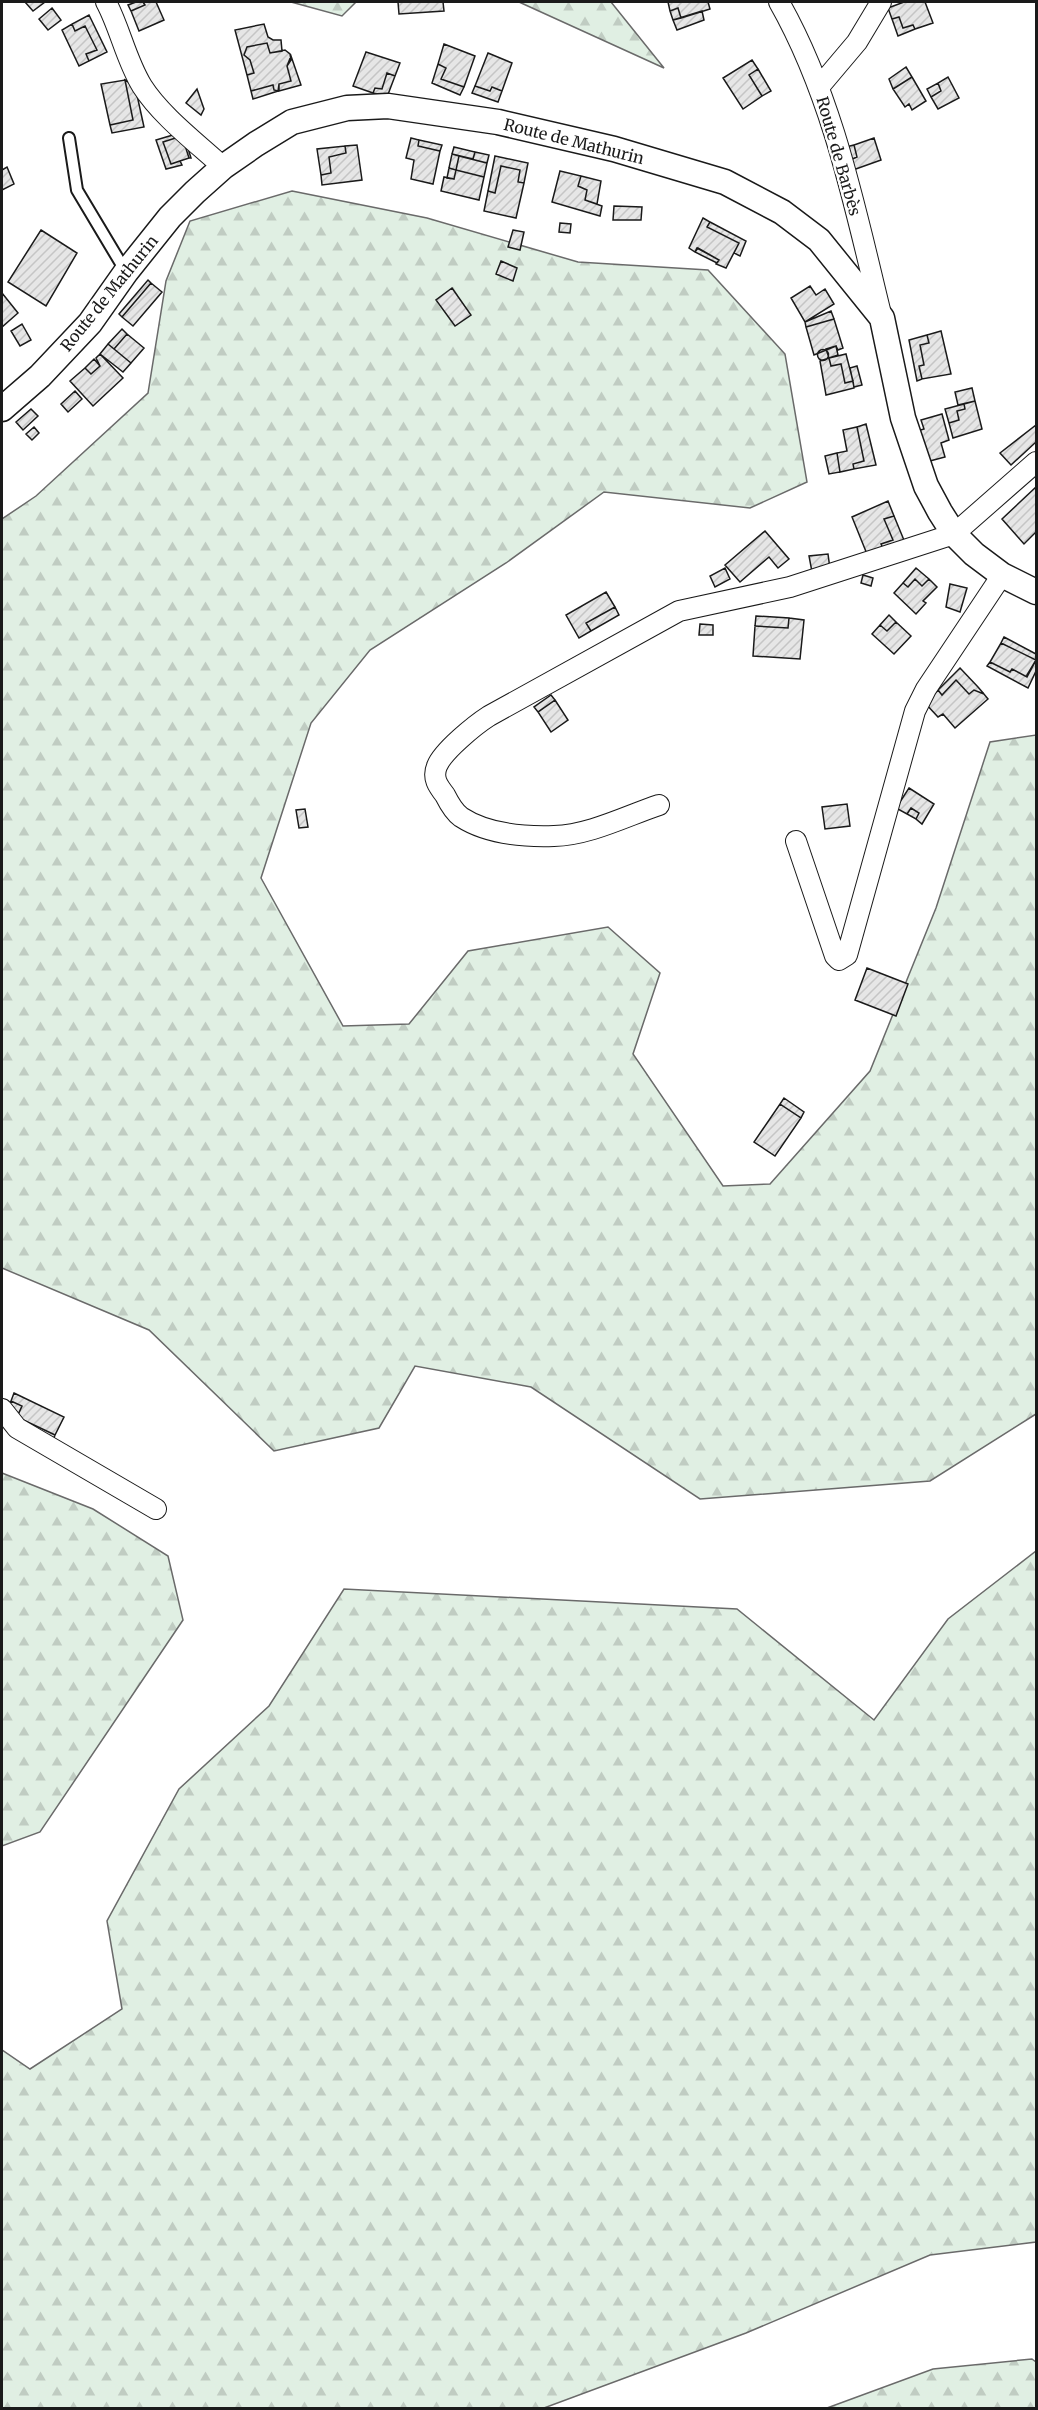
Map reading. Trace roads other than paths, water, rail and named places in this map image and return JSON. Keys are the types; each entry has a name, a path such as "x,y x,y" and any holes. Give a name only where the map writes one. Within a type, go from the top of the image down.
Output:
{"street":[{"path":"106,2 142,85 156,104 223,167"},
{"name":"Route de Barbès","path":"778,2 799,37 819,87 852,196 882,318"},
{"path":"819,87 857,42 881,2"},
{"name":"Route de Mathurin","path":"2,409 40,376 90,323 126,272 170,217 223,167 292,122 347,108 388,106 498,122 614,149 725,182 782,212 819,240 882,318 903,418 912,446 926,486 954,534 974,554 1002,575 1036,592"},
{"path":"659,805 577,833 555,836 510,833 483,827 460,816 437,783 435,775 437,765 468,730 663,618 698,605 790,587 954,534 1036,462"},
{"path":"796,841 835,956 839,960 842,959 847,955 915,711 926,689 1002,575"},
{"path":"2,1409 17,1428 156,1509"}],"lane":[{"path":"69,138 77,190 126,272"}]}
